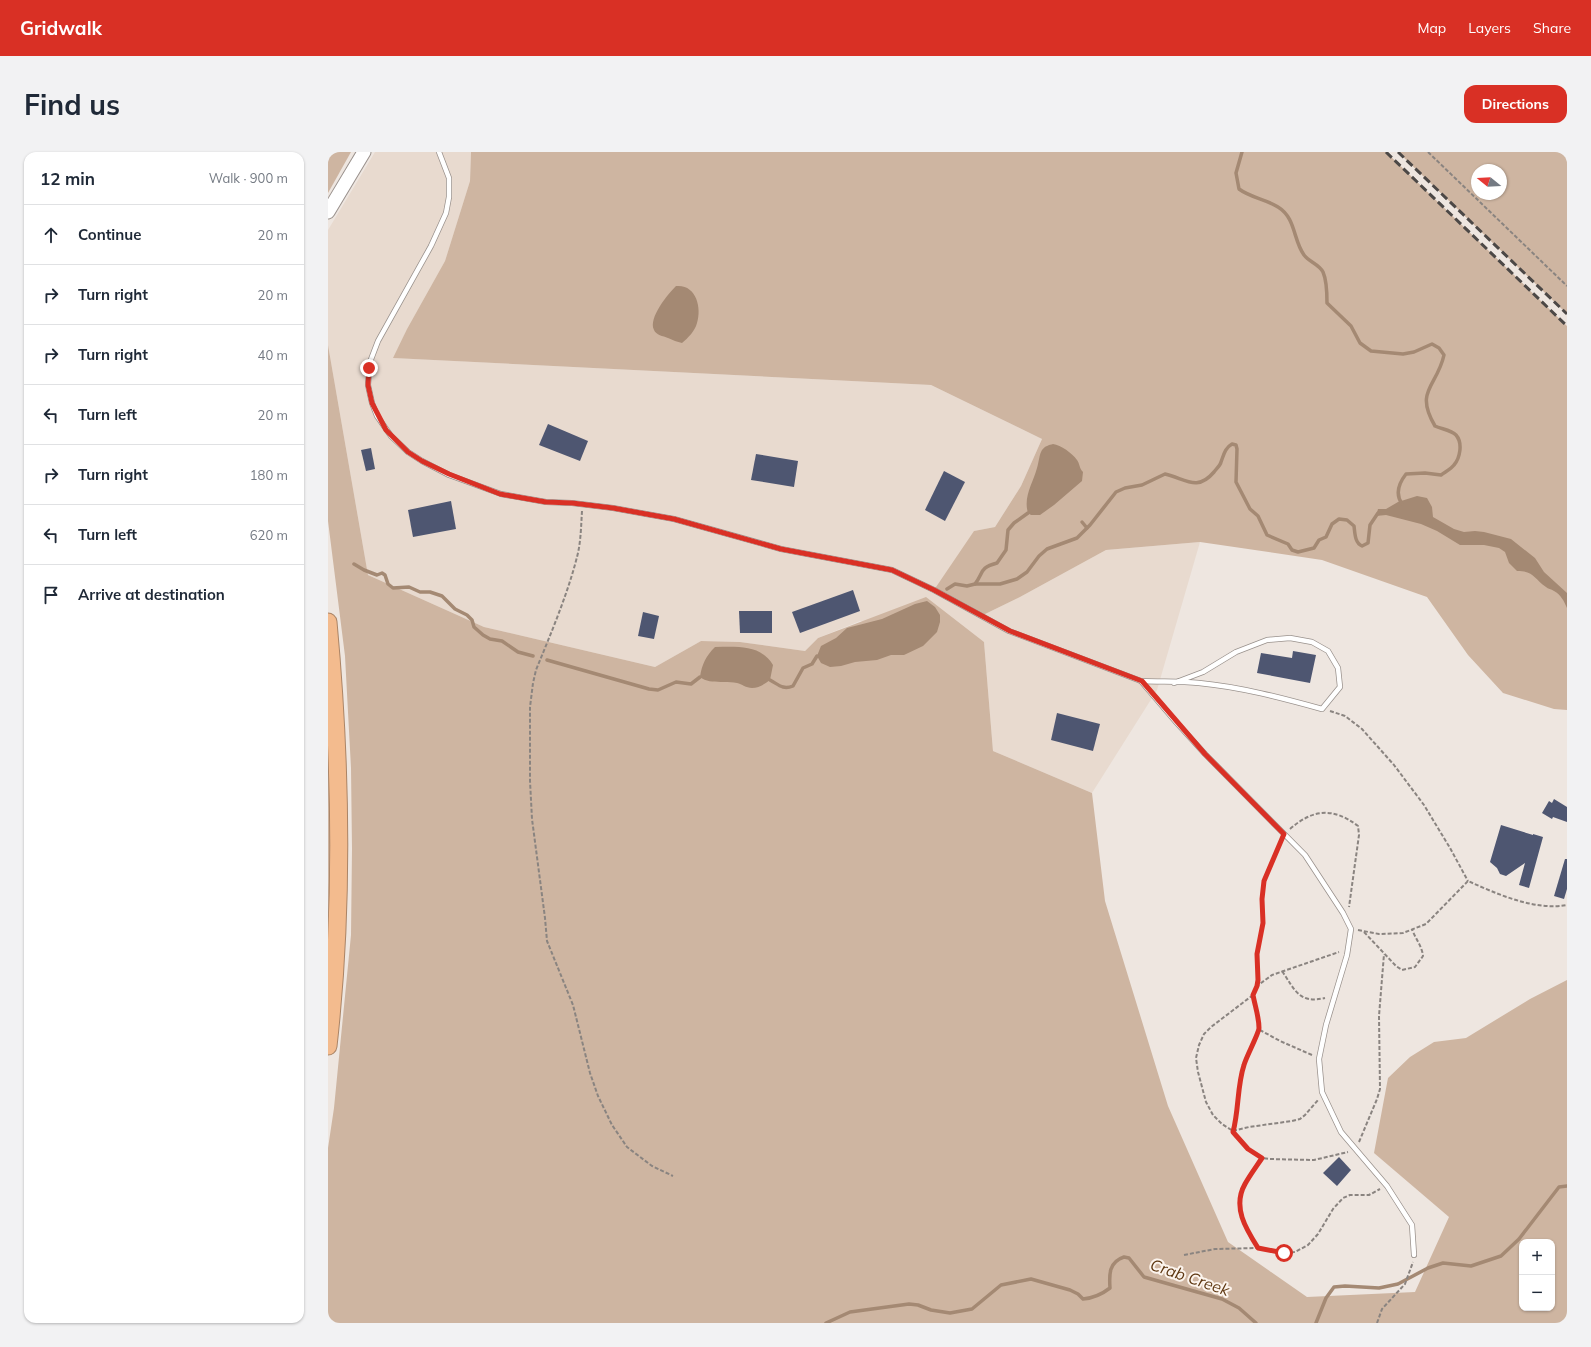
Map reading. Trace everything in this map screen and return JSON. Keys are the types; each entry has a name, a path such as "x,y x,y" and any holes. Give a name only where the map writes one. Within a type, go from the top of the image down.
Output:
{"highway":[{"path":"328,622 335,701 339,839 335,968 328,1046"}],"main road":[{"path":"328,212 364,152"}],"lane":[{"path":"440,152 449,178 450,188 448,205 431,246 374,347 368,376 372,403 386,430 396,442 422,461 449,474 500,494 546,502 582,504 674,519 781,549 892,570 934,590 1010,631 1142,681 1200,683 1266,694 1322,709 1340,687 1338,668 1328,651 1312,642 1290,638 1267,640 1236,652 1202,672 1174,682"},
{"path":"1142,681 1205,754 1305,855 1347,920 1351,929 1348,949 1326,1025 1319,1057 1322,1092 1341,1132 1386,1185 1412,1225 1414,1255"}],"path":[{"path":"1428,152 1567,286"},
{"path":"582,504 580,538 577,557 567,589 536,670 530,707 529,759 532,819 546,918 547,941 573,1005 590,1073 598,1096 612,1125 626,1147 652,1166 673,1176"},
{"path":"1322,709 1345,716 1362,729 1394,765 1424,804 1468,881 1512,899 1555,908 1567,905"},
{"path":"1347,920 1359,835 1358,826 1350,820 1321,812 1305,817 1284,834 1267,874 1262,891 1263,923 1257,954 1257,986 1253,995 1204,1034 1199,1045 1196,1058 1206,1102 1213,1115 1233,1132 1248,1149 1262,1158 1314,1160 1356,1149 1380,1089 1379,1016 1384,954"},
{"path":"1351,929 1379,934 1403,933 1426,924 1468,881"},
{"path":"1363,931 1396,966 1402,970 1415,967 1423,956 1423,949 1416,939 1412,929"},
{"path":"1257,986 1264,980 1282,971 1348,949"},
{"path":"1282,971 1293,987 1304,998 1310,1000 1335,995"},
{"path":"1233,1132 1240,1093 1240,1076 1251,1046 1260,1030 1253,995"},
{"path":"1260,1030 1280,1041 1319,1057"},
{"path":"1233,1132 1249,1127 1292,1121 1300,1118 1312,1108 1322,1092"},
{"path":"1258,1248 1241,1217 1240,1207 1241,1195 1245,1185 1262,1158"},
{"path":"1184,1255 1215,1249 1258,1248 1284,1253 1295,1252 1308,1245 1318,1234 1333,1209 1343,1198 1350,1196 1369,1196 1386,1185"},
{"path":"1377,1323 1382,1309 1405,1284 1414,1255"}],"shaded area":[{"path":"328,152 351,152 328,193"},
{"path":"375,152 471,152 470,181 445,261 407,329 394,358 931,385 1042,439 1021,486 995,527 974,531 981,616 1020,597 1106,550 1200,542 1157,690 1092,793 993,751 984,642 860,621 818,638 805,651 740,642 701,641 655,667 484,627 368,575 328,345 328,230"},
{"path":"471,152 1386,152 1567,326 1567,710 1554,709 1503,693 1468,655 1427,597 1322,560 1200,542 1106,550 1020,597 981,616 934,590 974,531 995,527 1021,486 1042,439 931,385 393,358 407,329 445,261 470,181"},
{"path":"1398,152 1567,152 1567,314"},
{"path":"676,286 683,286 693,293 699,310 695,329 682,343 658,334 655,332 653,325 656,313 660,306"},
{"path":"328,345 368,575 484,627 655,667 701,641 740,642 805,651 818,638 926,597 984,642 993,751 1092,793 1105,901 1168,1106 1228,1242 1307,1297 1415,1292 1449,1217 1374,1153 1388,1078 1410,1057 1434,1042 1466,1038 1530,999 1567,980 1567,1323 328,1323 328,1148 334,1108 351,935 351,768 345,656 328,521"},
{"path":"1053,444 1066,450 1077,460 1083,472 1082,481 1040,515 1031,515 1028,513 1027,501 1040,454 1044,448"},
{"path":"1417,496 1427,498 1432,507 1433,517 1454,529 1464,532 1484,532 1511,539 1535,558 1544,572 1567,593 1567,608 1559,594 1547,588 1527,572 1517,571 1509,563 1505,552 1499,548 1484,545 1460,545 1437,531 1421,524 1386,515 1376,516 1378,509 1386,509 1398,502"},
{"path":"927,601 935,607 940,615 940,622 937,632 923,646 904,655 891,655 877,660 855,662 841,666 830,667 821,663 817,656 821,646 836,638 847,628 882,619 915,604"},
{"path":"715,647 740,647 762,653 773,665 770,680 759,687 752,688 737,683 708,681 700,677 703,664"},
{"path":"328,730 330,842 328,936"}],"building":[{"path":"548,424 588,441 580,461 539,445"},
{"path":"371,448 375,469 366,471 361,450"},
{"path":"756,454 798,461 794,487 751,480"},
{"path":"944,471 965,482 945,521 925,510"},
{"path":"451,501 456,529 413,537 408,510"},
{"path":"853,590 860,611 800,633 792,612"},
{"path":"739,611 772,611 772,633 740,633"},
{"path":"643,612 659,616 654,639 638,636"},
{"path":"1293,651 1316,655 1310,683 1257,673 1261,653 1292,658"},
{"path":"1057,713 1100,724 1093,751 1051,740"},
{"path":"1554,799 1567,807 1567,822 1553,817 1552,819 1542,813 1549,801 1552,803"},
{"path":"1501,825 1543,837 1529,888 1519,885 1525,863 1506,876 1500,874 1497,868 1490,862"},
{"path":"1565,859 1567,859 1567,889 1564,899 1554,896"},
{"path":"1339,1157 1351,1170 1337,1186 1323,1173"}],"waterway":[{"path":"1242,152 1236,173 1239,189 1273,204 1288,217 1300,249 1304,255 1323,272 1326,283 1327,303 1351,326 1360,343 1371,351 1403,354 1414,352 1432,344 1439,348 1444,355 1441,366 1429,389 1427,404 1429,414 1435,426 1451,432 1458,438 1460,446 1459,455 1453,466 1441,475 1425,473 1406,474 1401,481 1398,492 1402,504"},
{"path":"975,584 1000,584 1017,579 1027,572 1039,556 1047,549 1077,538 1090,525 1116,492 1125,488 1142,485 1165,474 1197,483 1208,478 1219,466 1226,449 1232,444 1236,445 1237,449 1236,482 1250,509 1258,516 1267,535 1288,544 1292,550 1298,552 1314,548 1319,540 1326,537 1332,524 1339,519 1347,520 1354,526 1358,543 1362,546 1368,543 1370,525 1378,513"},
{"path":"947,589 955,584 967,586 975,584 983,571 987,567 997,563 1006,550 1008,530 1014,523 1028,513"},
{"path":"1082,522 1087,528"},
{"path":"354,564 377,575 382,573 385,575 388,584 393,588 409,587 420,592 430,592 442,596 455,609 467,615 472,620 474,627 483,635 490,639 502,641 518,652 533,656"},
{"path":"770,680 784,687 793,686 803,668 812,664 817,656"},
{"path":"547,660 649,689 658,690 676,682 691,684 700,677"},
{"name":"Crab Creek","path":"1316,1323 1326,1298 1334,1287 1345,1286 1379,1288 1398,1284 1428,1268 1443,1263 1471,1266 1501,1256 1519,1239 1559,1187 1567,1186"},
{"name":"Crab Creek","path":"826,1323 850,1312 909,1304 950,1313 972,1309 1001,1285 1031,1279 1070,1290 1078,1294 1083,1299 1091,1298 1110,1288 1111,1269 1115,1262 1124,1257 1129,1258 1144,1277 1222,1299 1239,1308 1256,1323"}],"railway":[{"path":"1386,152 1567,326"},
{"path":"1398,152 1567,314"}],"route":[{"path":"369,368 368,385 372,403 377,416 396,442 422,461 477,486 500,494 546,502 572,503 613,508 674,519 781,549 892,570 934,590 1010,631 1142,681 1205,754 1284,834 1264,881 1262,891 1263,923 1257,954 1258,980 1253,995 1260,1030 1251,1046 1240,1076 1240,1093 1233,1132 1248,1149 1262,1158 1245,1185 1241,1195 1241,1217 1258,1248 1284,1253"}]}
